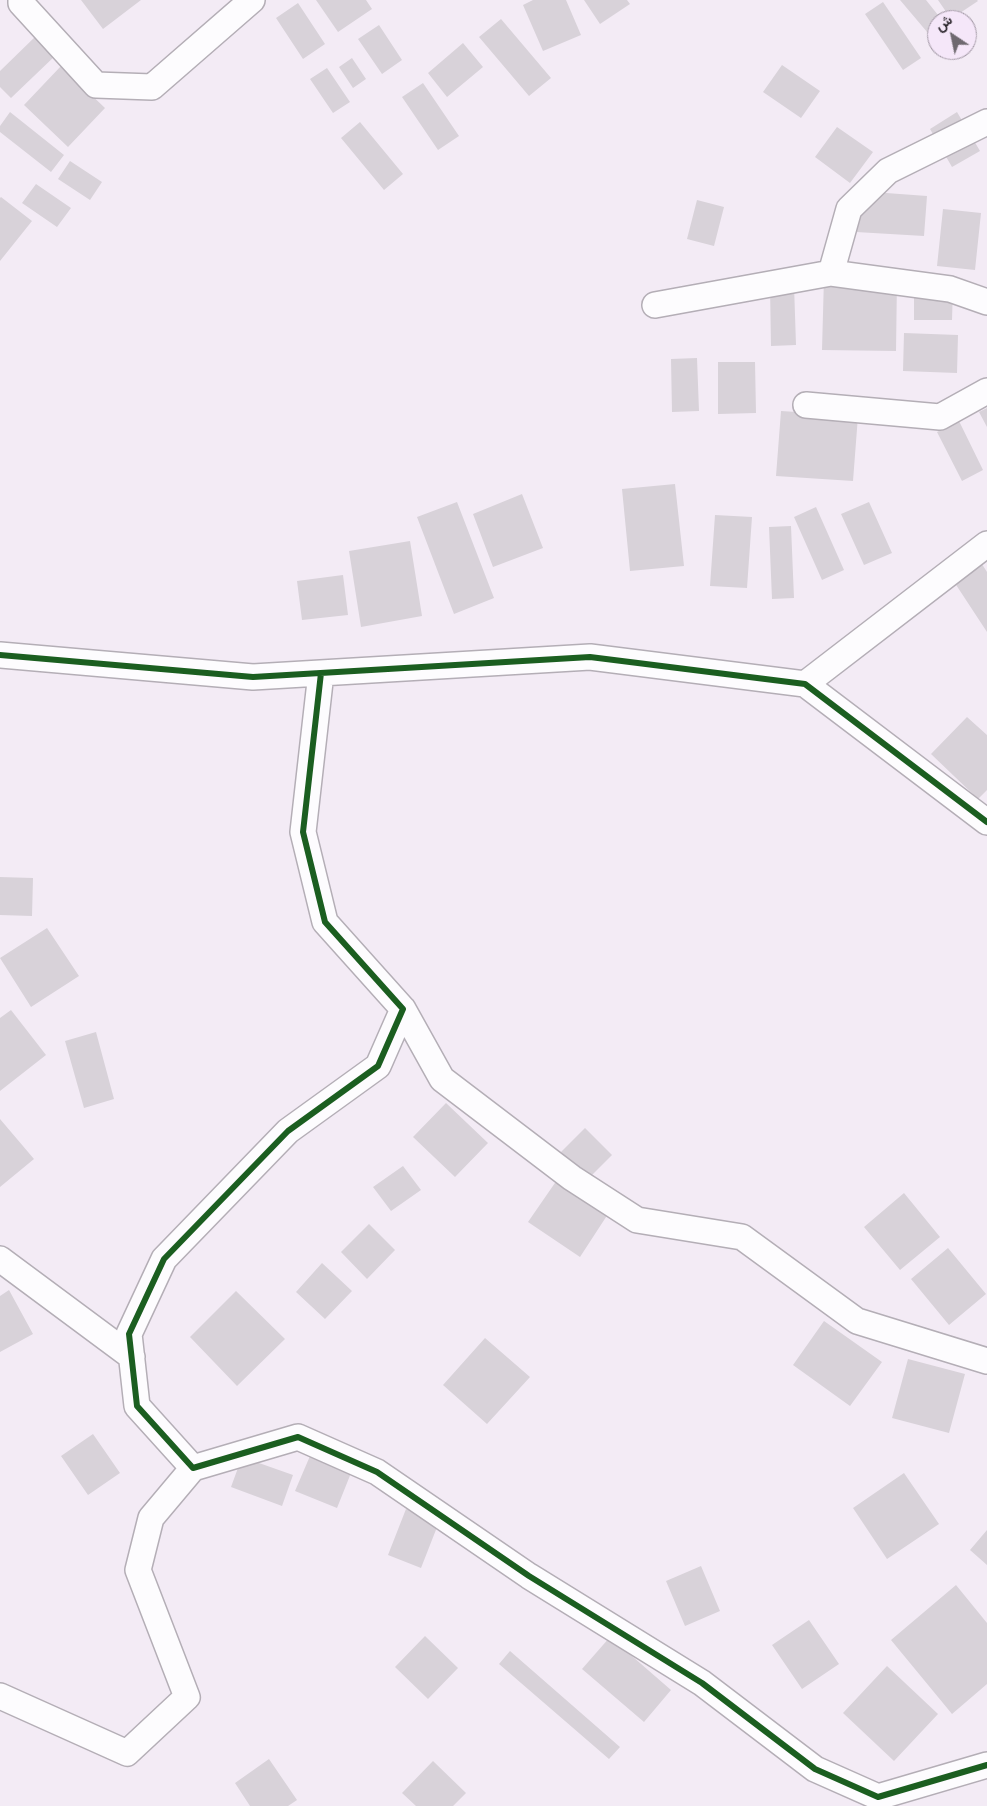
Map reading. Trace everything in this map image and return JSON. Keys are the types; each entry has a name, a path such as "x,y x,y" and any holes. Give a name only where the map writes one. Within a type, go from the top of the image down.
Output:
{"street":[{"path":"20,0 96,85 152,87 252,0"},
{"path":"830,274 849,209 888,170 987,122"},
{"path":"655,304 830,274 950,289 987,302"},
{"path":"806,405 940,417 987,391"},
{"path":"806,684 987,544"},
{"path":"0,655 253,677 590,657 806,684 987,822"},
{"path":"321,673 303,832 325,922 403,1009 442,1079 572,1178 637,1220 742,1237 858,1321 987,1361"},
{"path":"193,1468 137,1406 129,1334 164,1259 288,1131 378,1066 403,1009"},
{"path":"0,1259 132,1357"},
{"path":"0,1696 127,1753 187,1697 138,1570 151,1518 193,1468 298,1437 377,1472 529,1576 702,1683 815,1769 878,1797 987,1764"}],"building":[{"path":"81,0 141,0 103,29"},
{"path":"316,0 366,0 372,9 338,32"},
{"path":"533,0 566,0 581,35 543,51 523,5"},
{"path":"584,0 627,0 630,4 600,24"},
{"path":"900,0 926,0 934,10 927,10 927,32"},
{"path":"938,0 978,1 964,10 945,10"},
{"path":"883,2 921,58 903,70 865,14"},
{"path":"298,3 325,44 303,59 276,18"},
{"path":"501,19 551,78 529,96 479,37"},
{"path":"379,25 402,60 382,74 358,39"},
{"path":"38,34 57,54 11,98 0,87 0,71"},
{"path":"463,43 483,67 447,97 428,73"},
{"path":"352,58 366,79 353,88 339,67"},
{"path":"782,65 820,91 801,118 763,92"},
{"path":"61,66 105,108 68,147 24,105"},
{"path":"327,68 350,102 333,113 310,79"},
{"path":"423,83 459,136 438,150 402,97"},
{"path":"10,112 64,155 51,172 0,132 0,126"},
{"path":"957,112 980,151 952,167 930,129"},
{"path":"360,122 403,174 384,190 341,138"},
{"path":"837,127 873,152 850,183 815,157"},
{"path":"70,161 102,182 90,200 58,179"},
{"path":"36,184 71,208 57,227 22,203"},
{"path":"859,191 927,196 924,236 856,232"},
{"path":"0,198 32,221 0,261"},
{"path":"697,200 724,207 714,246 687,239"},
{"path":"943,209 981,213 975,270 937,266"},
{"path":"824,277 897,279 896,351 822,350"},
{"path":"794,285 796,345 771,346 770,286"},
{"path":"914,287 953,287 952,320 914,320"},
{"path":"904,333 958,335 957,373 903,371"},
{"path":"697,358 699,411 672,412 671,359"},
{"path":"718,362 755,362 756,413 718,414"},
{"path":"987,408 987,427 979,412"},
{"path":"781,411 858,416 853,481 776,476"},
{"path":"959,421 983,470 962,481 937,432"},
{"path":"675,484 684,566 630,571 622,489"},
{"path":"522,494 543,548 493,567 473,514"},
{"path":"457,502 494,598 454,614 417,517"},
{"path":"869,502 892,553 864,565 841,514"},
{"path":"816,507 844,570 822,580 794,517"},
{"path":"715,515 752,517 747,588 710,586"},
{"path":"791,526 794,598 772,599 769,527"},
{"path":"410,541 422,616 361,627 349,551"},
{"path":"971,547 987,572 987,632 943,565"},
{"path":"343,575 348,615 302,620 297,581"},
{"path":"967,717 987,735 987,790 978,799 931,754"},
{"path":"0,877 33,878 32,916 0,915"},
{"path":"47,928 79,976 31,1007 0,958"},
{"path":"11,1010 46,1055 0,1091 0,1018"},
{"path":"96,1032 114,1099 84,1108 65,1041"},
{"path":"446,1103 488,1143 455,1177 413,1137"},
{"path":"0,1119 34,1159 0,1187"},
{"path":"585,1128 612,1155 588,1179 561,1152"},
{"path":"403,1166 421,1190 391,1211 373,1187"},
{"path":"557,1180 608,1214 580,1257 528,1222"},
{"path":"904,1193 940,1237 900,1270 864,1227"},
{"path":"369,1224 395,1250 367,1279 341,1252"},
{"path":"948,1248 986,1294 949,1325 911,1279"},
{"path":"322,1263 352,1291 325,1319 296,1292"},
{"path":"9,1290 33,1334 0,1352 0,1296"},
{"path":"236,1291 285,1339 237,1386 190,1337"},
{"path":"824,1321 882,1362 850,1406 793,1365"},
{"path":"485,1338 530,1377 487,1424 443,1385"},
{"path":"908,1359 965,1374 949,1433 892,1418"},
{"path":"93,1434 120,1473 88,1495 61,1456"},
{"path":"310,1456 351,1473 337,1508 295,1491"},
{"path":"242,1457 293,1475 282,1506 231,1487"},
{"path":"904,1473 939,1524 887,1559 853,1508"},
{"path":"406,1509 439,1522 421,1568 388,1555"},
{"path":"987,1530 987,1565 970,1550"},
{"path":"701,1566 720,1611 685,1626 666,1581"},
{"path":"956,1585 987,1623 987,1684 952,1714 891,1640"},
{"path":"809,1620 839,1664 802,1689 772,1645"},
{"path":"425,1636 458,1668 428,1699 395,1667"},
{"path":"610,1637 671,1690 644,1722 582,1669"},
{"path":"510,1651 620,1747 609,1759 499,1664"},
{"path":"887,1666 938,1714 894,1761 843,1713"},
{"path":"269,1759 297,1800 288,1806 250,1806 235,1783"},
{"path":"433,1761 466,1793 453,1806 416,1806 402,1793"}],"cycle path":[{"path":"0,655 253,677 590,657 805,684 987,822"},
{"path":"321,673 303,832 325,922 403,1009 378,1066 288,1131 164,1259 129,1334 137,1406 193,1468 298,1437 377,1472 529,1576 702,1683 815,1769 878,1797 987,1765"}]}
